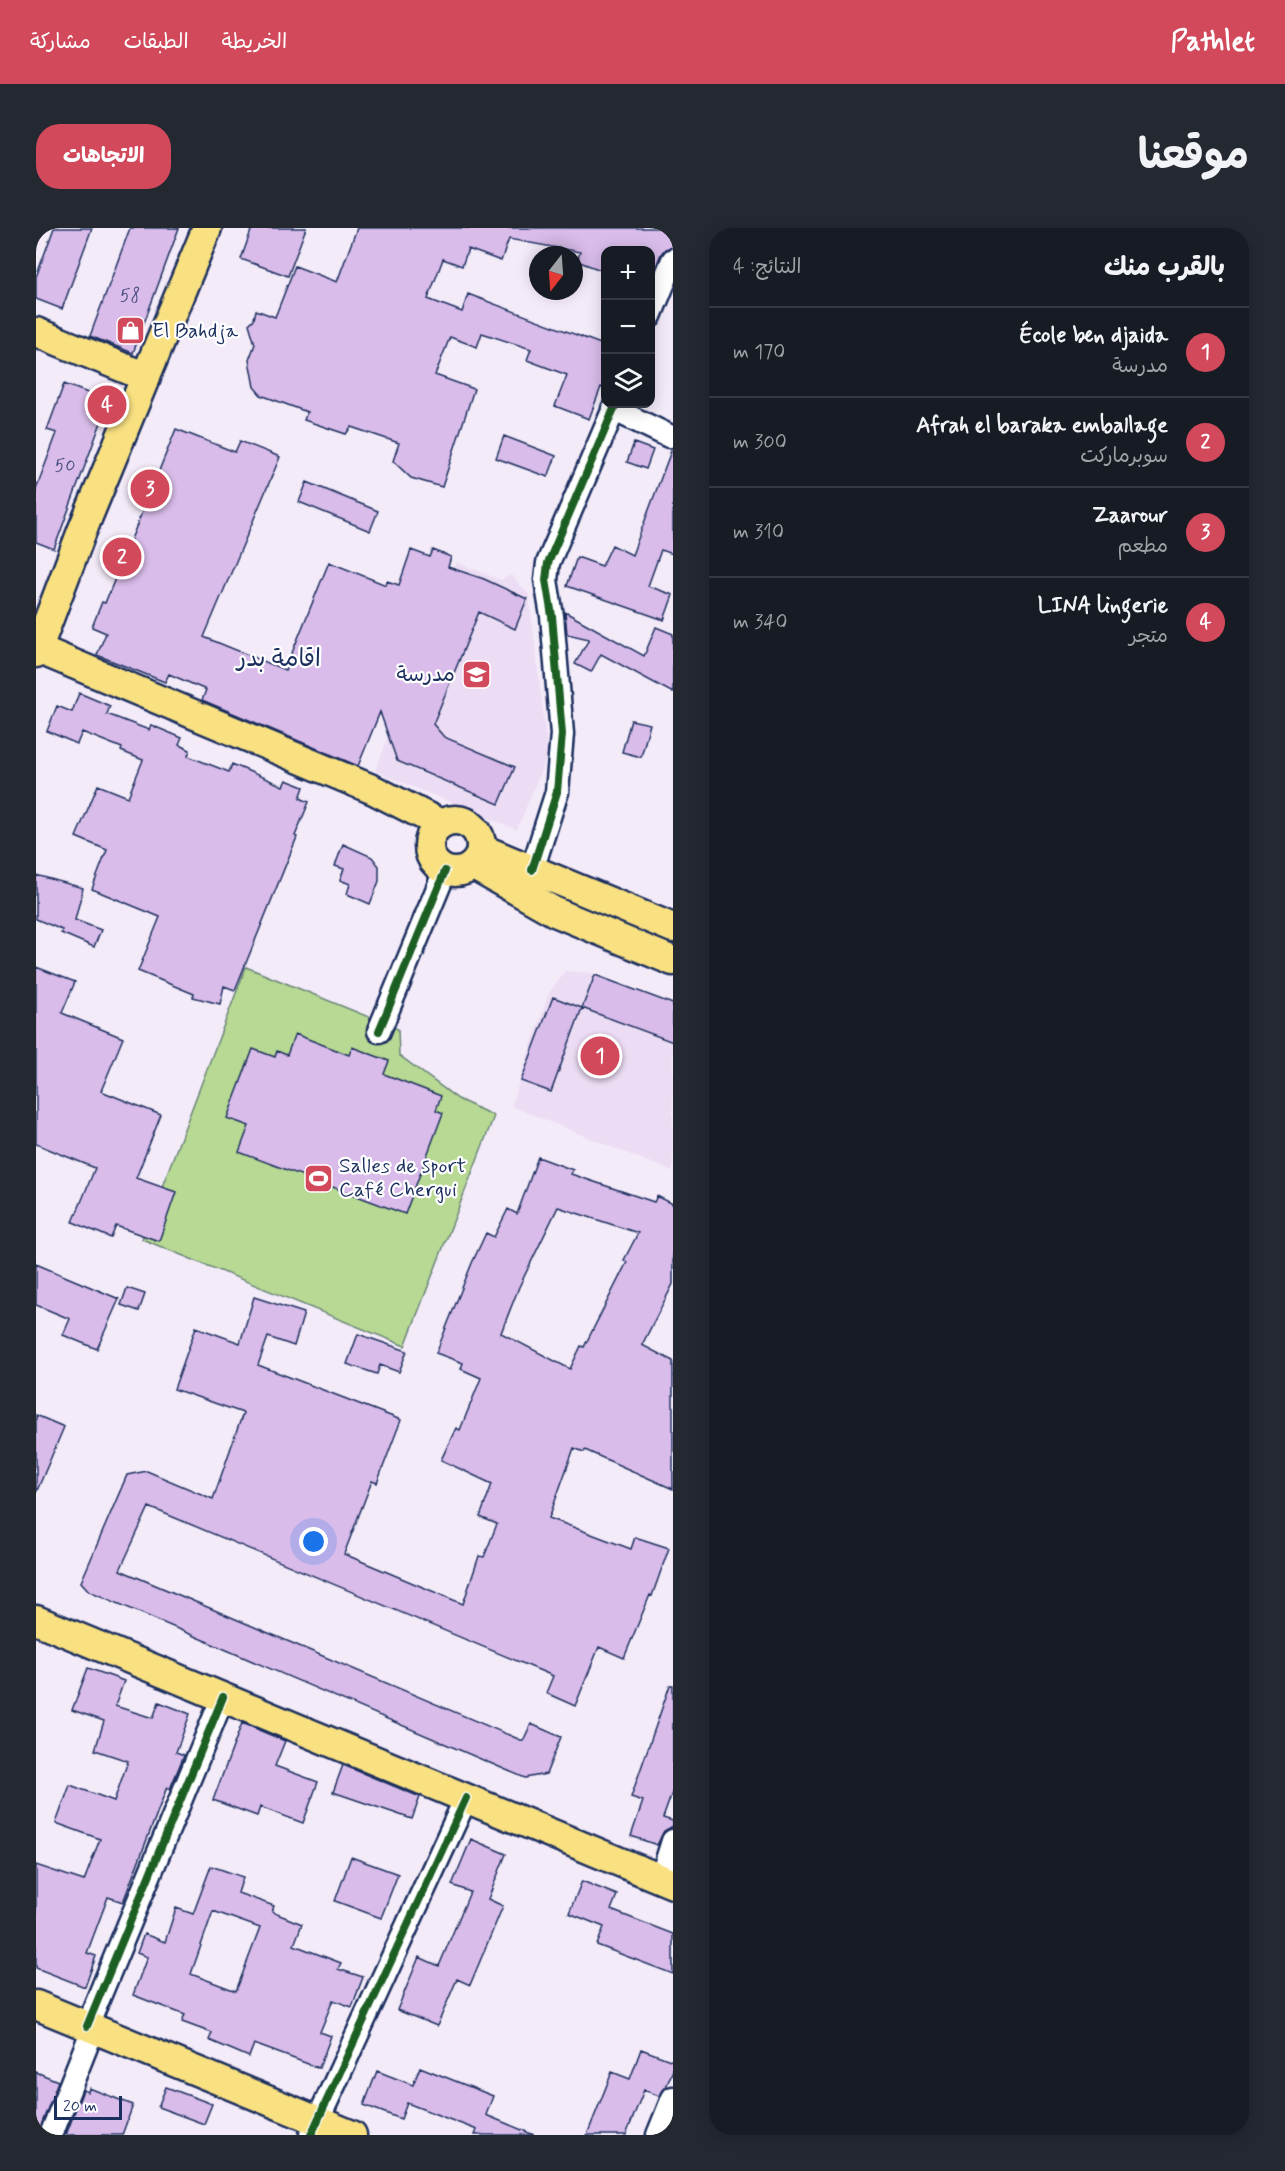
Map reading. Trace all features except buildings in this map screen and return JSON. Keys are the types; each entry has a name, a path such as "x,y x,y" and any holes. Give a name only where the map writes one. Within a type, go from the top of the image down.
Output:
{"main road":[{"path":"207,228 82,531 37,657 368,806 435,831"},
{"path":"36,332 146,376"},
{"path":"457,819 465,822 478,832 478,858 462,872 446,871 433,861 429,847 435,831 457,819"},
{"path":"478,858 532,870 673,928"},
{"path":"478,858 555,912 673,961"},
{"path":"36,1620 667,1881"},
{"path":"36,2005 314,2128 352,2135"}],"street":[{"path":"655,306 673,260"},
{"path":"532,870 556,792 562,734 552,616 546,580 548,563 613,408"},
{"path":"618,408 669,436"},
{"path":"379,1031 446,871"},
{"path":"51,2135 90,2027 223,1697"},
{"path":"314,2128 466,1798"},
{"path":"667,1881 673,1841"},
{"path":"658,2135 673,2098"}],"shaded area":[{"name":"مدرسة","path":"456,562 501,580 511,575 529,595 548,754 517,830 375,771"},
{"path":"565,971 592,973 673,1005 673,1172 511,1106 549,993"}],"green space":[{"name":"Salles de sport Café Chergui","path":"246,967 398,1029 399,1055 458,1099 494,1116 405,1346 142,1239"}],"cycle path":[{"path":"532,870 557,792 562,734 552,616 546,580 548,563 614,408"},
{"path":"379,1031 445,871"},
{"path":"87,2026 223,1697"},
{"path":"311,2135 466,1798"}],"place":[{"name":"El Bahdja","path":"131,331"},
{"name":"LINA lingerie","path":"107,405"},
{"name":"Zaarour","path":"150,489"},
{"name":"Afrah el baraka emballage","path":"122,557"},
{"name":"مدرسة","path":"476,675"},
{"name":"École ben djaida","path":"600,1056"},
{"name":"Salles de sport Café Chergui","path":"318,1178"}],"district":[{"name":"اقامة بدر","path":"279,659"}]}
